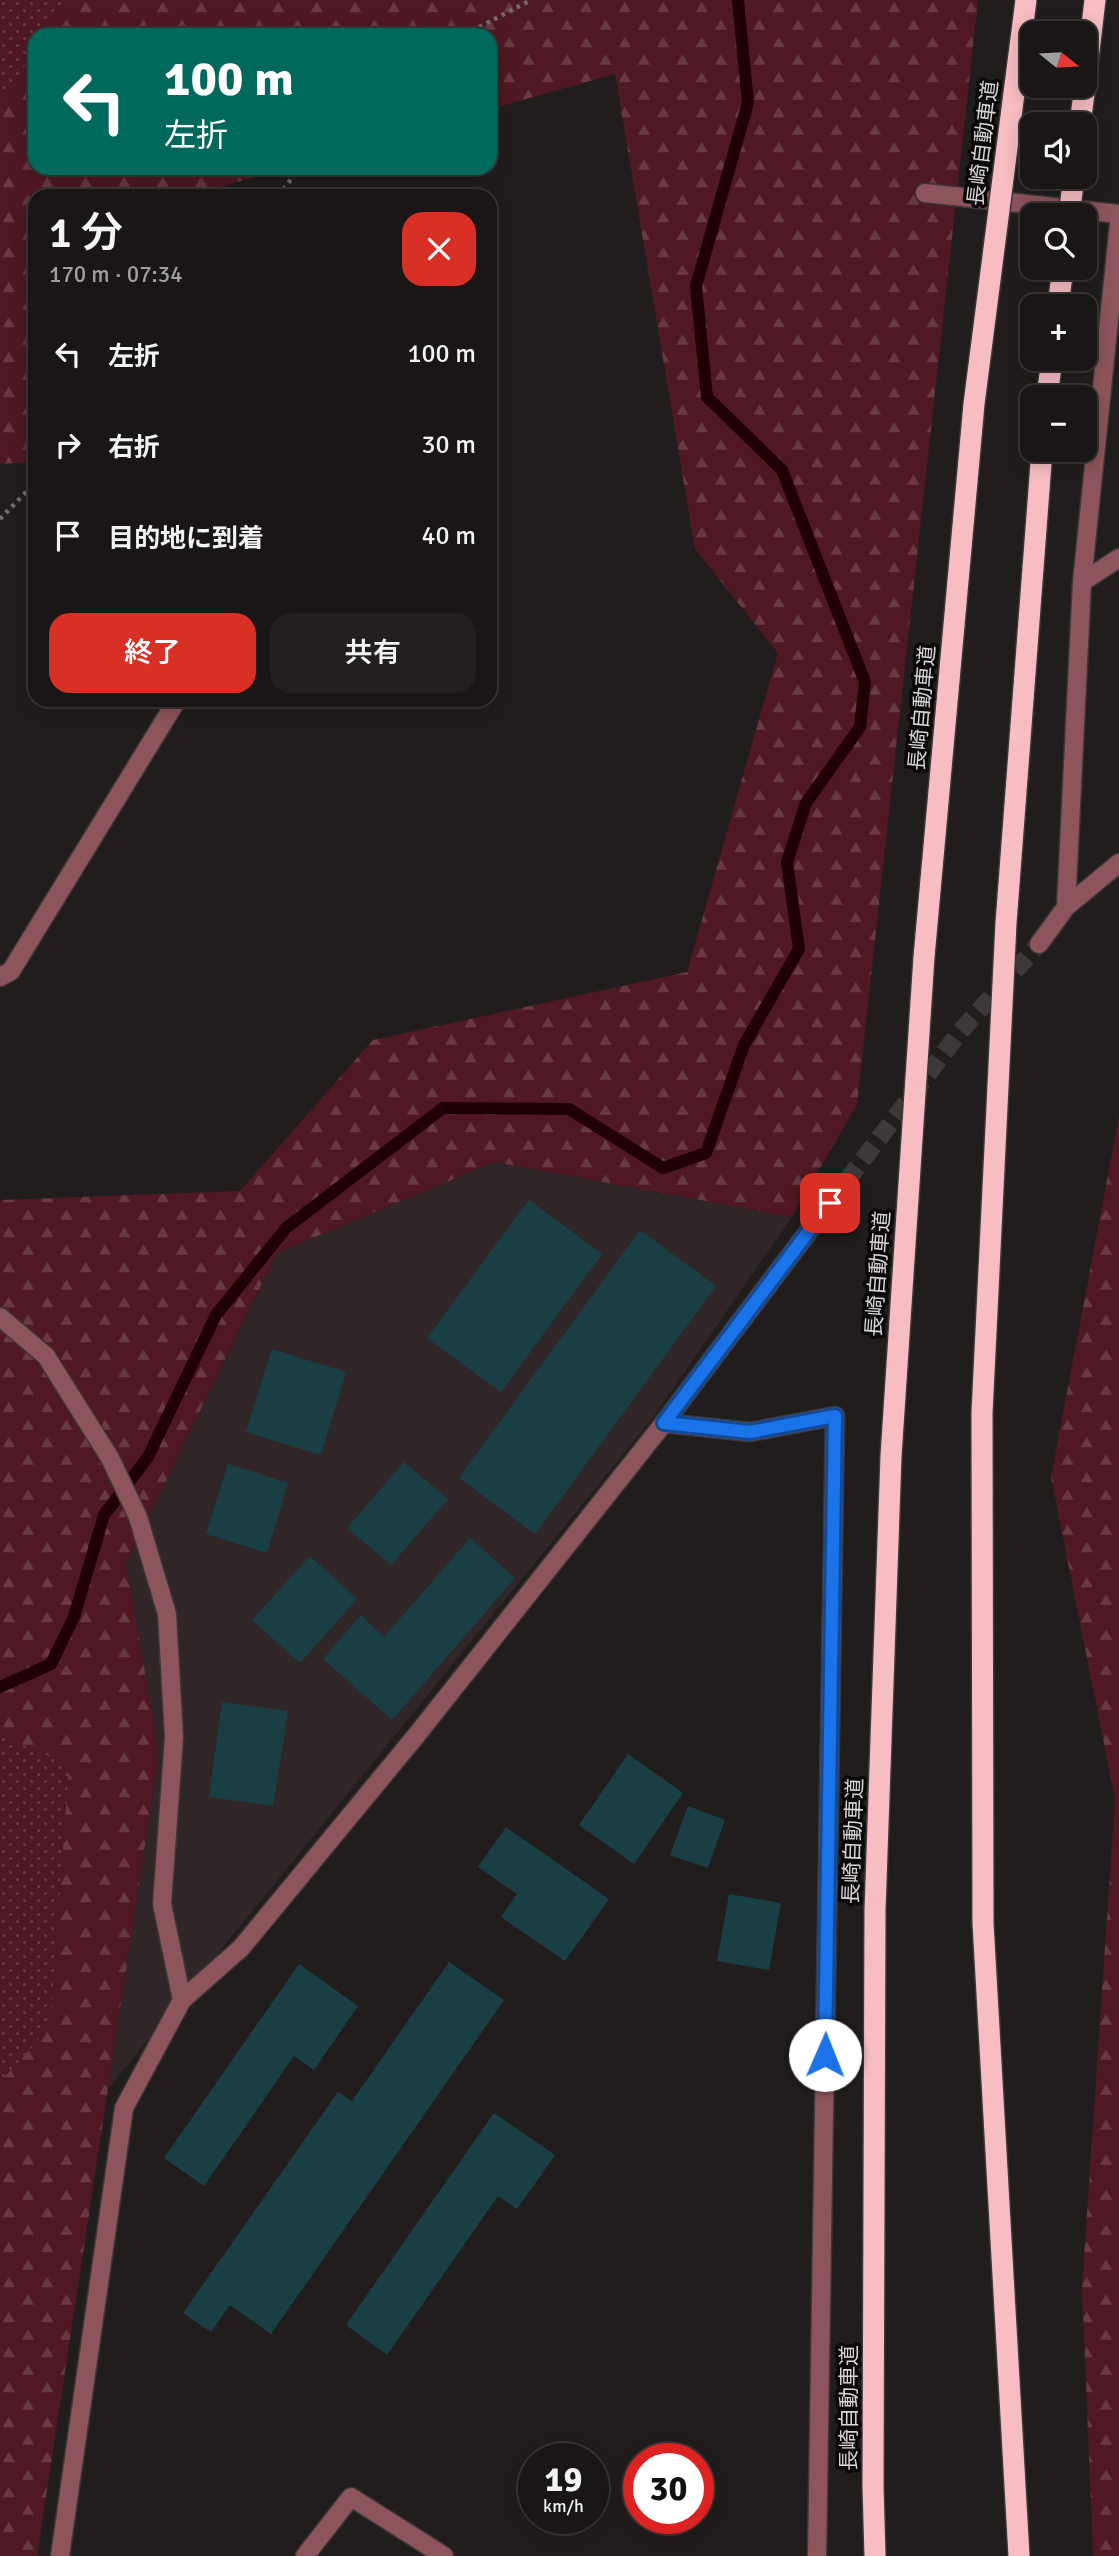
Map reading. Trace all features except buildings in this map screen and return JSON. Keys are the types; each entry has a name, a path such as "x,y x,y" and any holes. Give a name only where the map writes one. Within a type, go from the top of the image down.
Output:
{"highway":[{"name":"長崎自動車道","path":"875,2556 875,1910 891,1456 924,957 974,404 1026,0"},
{"path":"1093,21 1095,0"},
{"path":"1019,2556 983,1923 982,1413 1006,923 1041,462"}],"street":[{"path":"925,193 1119,214"},
{"path":"1066,907 1082,582 1119,223"},
{"path":"1082,582 1119,558"},
{"path":"0,977 11,971 173,707"},
{"path":"1039,944 1066,907 1119,863"},
{"path":"60,2556 124,2108 182,2000 241,1948 415,1737 664,1423 830,1203"},
{"path":"0,1317 46,1356 110,1458 138,1517 167,1614 174,1737 162,1905 182,2000"},
{"path":"664,1423 750,1432 835,1416 817,2556"},
{"path":"305,2556 351,2497 444,2556"}],"path":[{"path":"477,28 531,0"},
{"path":"284,189 294,175"},
{"path":"0,519 28,490"}],"shaded area":[{"path":"494,1162 792,1217 654,1416 108,2089 159,1753 126,1563 278,1252"}],"green space":[{"path":"0,0 371,0 332,28 28,28 28,175 35,175 35,189 28,189 28,215 0,290"},
{"path":"67,0 978,0 857,1104 792,1217 494,1162 277,1253 126,1563 159,1753 37,2556 0,2556 0,2082 50,2027 69,1765 0,1735 0,1200 240,1191 373,1040 687,972 778,653 695,549 615,74 497,107 497,28 49,28"},
{"path":"28,61 28,175 261,175 213,189 28,189 28,462 0,464 0,105"},
{"path":"1119,1116 1119,2556 1093,2556 1082,2287 1115,1799 1051,1477"},
{"path":"0,1582 116,1713 0,2547"}],"waterway":[{"path":"0,1687 51,1664 74,1617 104,1515 148,1457 216,1315 286,1228 443,1108 569,1109 663,1168 706,1153 744,1045 799,949 787,862 806,803 860,727 865,682 782,470 707,397 696,286 748,103 738,0"}],"tunnel":[{"path":"830,1203 959,1033 1039,944"}],"route":[{"path":"825,2055 835,1416 750,1432 664,1423 830,1203"}]}
